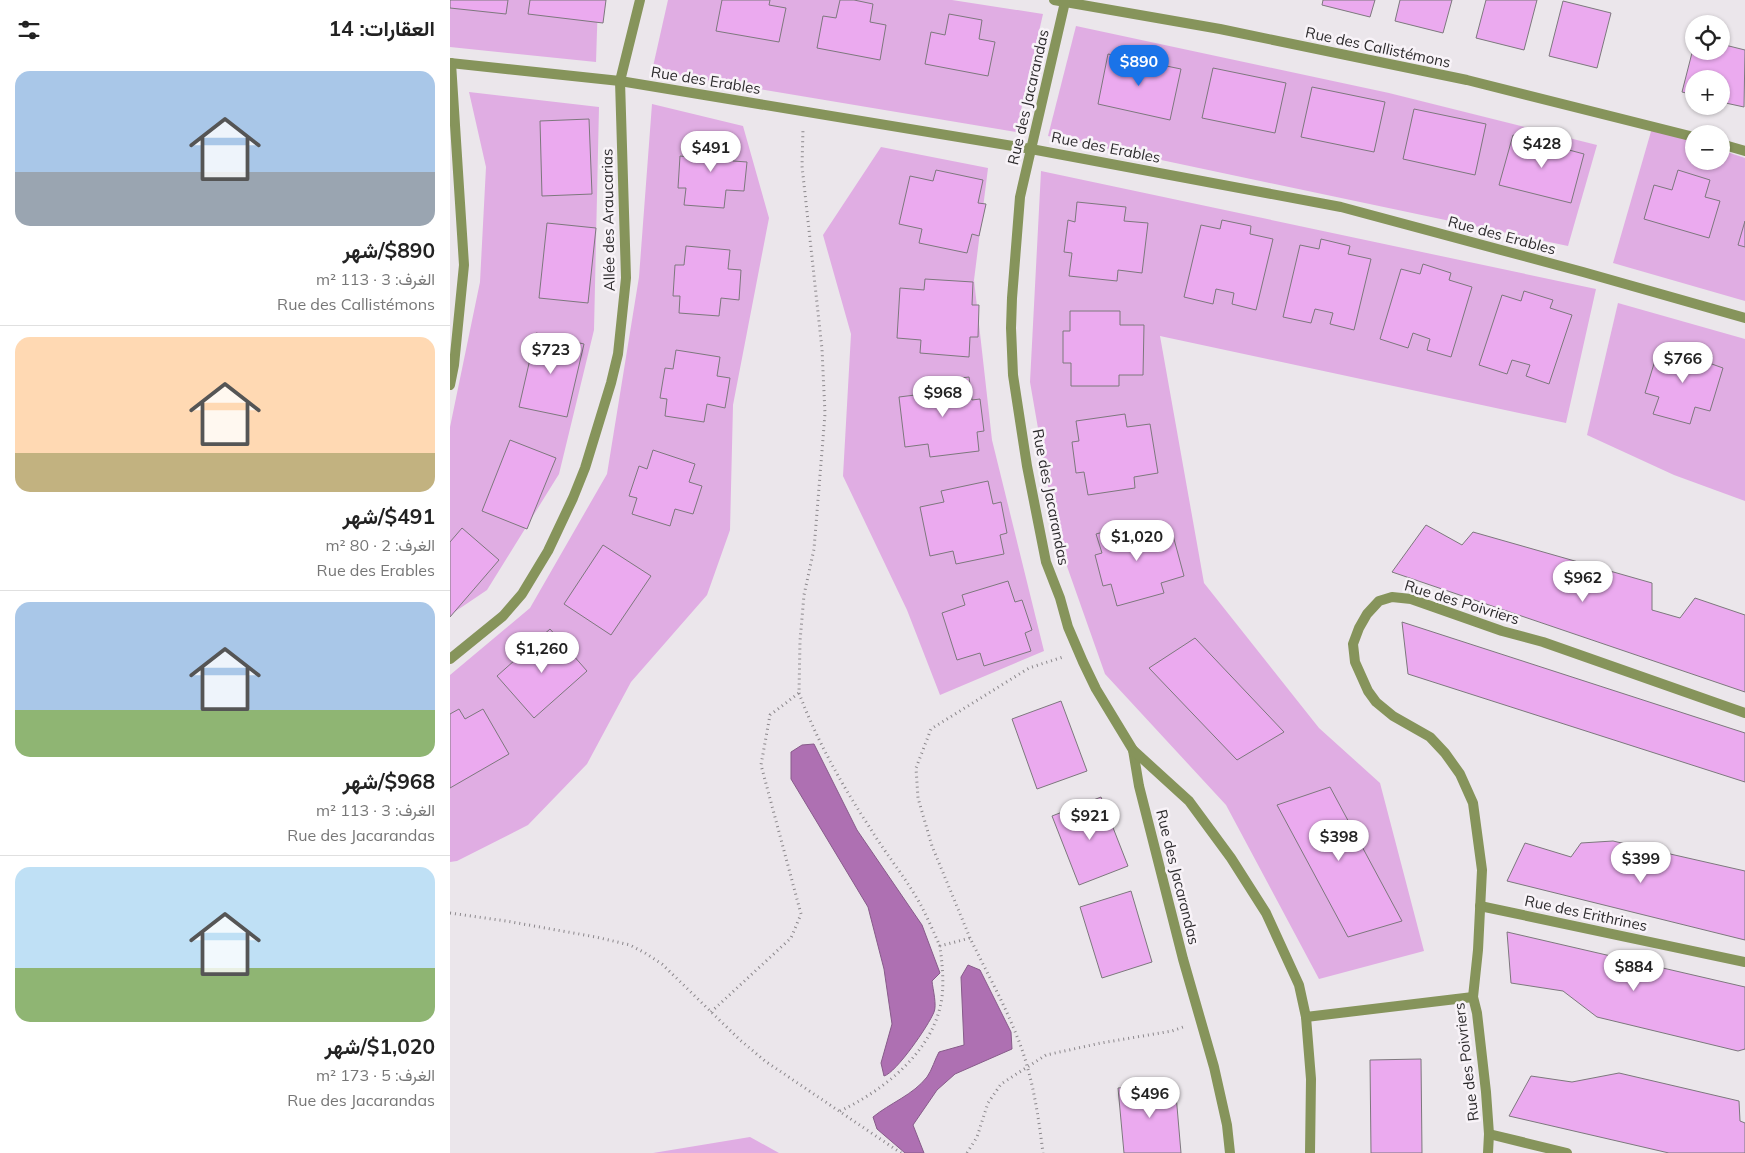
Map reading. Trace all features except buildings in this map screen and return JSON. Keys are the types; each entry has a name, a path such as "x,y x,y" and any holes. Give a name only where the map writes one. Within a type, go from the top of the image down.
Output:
{"street":[{"name":"Allée des Araucarias","path":"450,660 503,616 522,594 548,551 585,468 611,383 618,354 626,278 620,81 640,0"},
{"name":"Rue des Callistémons","path":"1060,1 1220,30 1467,80 1685,135"},
{"name":"Rue des Jacarandas","path":"1060,1 1020,197 1011,321 1013,376 1027,466 1046,562 1060,598 1068,627 1096,689 1133,750 1139,786 1181,950 1214,1066 1227,1125 1230,1153"},
{"name":"Rue des Erables","path":"451,63 620,81 1031,149 1342,207 1745,318"},
{"path":"450,385 454,364 464,265 451,63"},
{"path":"1730,147 1745,151"},
{"name":"Rue des Poivriers","path":"1488,1153 1489,1134 1481,1042 1472,997 1478,950 1482,870 1478,828 1473,803 1460,774 1446,753 1430,737 1393,716 1376,702 1364,684 1355,662 1353,644 1367,614 1380,600 1392,597 1411,599 1502,631 1543,642 1745,713"},
{"path":"1133,750 1189,801 1231,858 1266,914 1299,985 1306,1017 1311,1078 1310,1153"},
{"name":"Rue des Erithrines","path":"1480,906 1745,962"},
{"path":"1306,1017 1472,997"},
{"path":"1489,1134 1567,1153"}],"path":[{"path":"804,112 802,166 822,349 826,414 814,549 804,595 798,693 812,727 834,771 870,829 915,895 930,922 940,946 943,980 942,998 930,1032 906,1064 891,1080 858,1102 840,1111"},
{"path":"1043,1153 1039,1116 1027,1067 1016,1033 970,938 932,846 918,798 916,768 931,729 1029,668 1079,652"},
{"path":"711,1012 791,938 801,914 761,765 770,715 798,693"},
{"path":"450,913 506,921 630,945 662,964 740,1040 766,1061 901,1153"},
{"path":"940,946 970,938"},
{"path":"967,1153 977,1137 988,1104 1001,1084 1046,1055 1172,1031 1201,1021"}],"shaded area":[{"path":"450,0 598,0 596,62 450,47"},
{"path":"668,0 952,0 1043,14 1016,132 652,71"},
{"path":"1076,26 1389,93 1597,145 1568,246 1048,136"},
{"path":"469,92 599,107 594,330 559,474 487,590 450,615 450,427 480,282 486,167"},
{"path":"652,104 743,126 769,218 733,405 730,530 707,595 631,682 587,764 528,825 457,861 450,862 450,675 530,608 607,474 639,277"},
{"path":"1652,128 1685,139 1685,170 1730,170 1730,153 1745,158 1745,301 1613,263"},
{"path":"881,147 988,168 974,280 992,440 1044,651 940,695 907,610 843,476 851,334 823,235"},
{"path":"1041,171 1596,289 1566,423 1160,336 1204,583 1319,728 1380,783 1424,951 1319,979 1226,805 1105,674 1057,538 1030,382"},
{"path":"1618,303 1745,339 1745,501 1674,475 1587,435"},
{"path":"814,744 857,830 922,925 940,973 932,981 935,1005 931,1018 904,1058 884,1076 881,1063 892,1024 884,969 868,907 791,779 791,752 802,745"},
{"path":"968,965 980,970 1011,1032 1012,1049 955,1074 937,1090 913,1125 924,1153 905,1153 877,1129 873,1117 921,1083 929,1074 939,1052 964,1045 961,977"},
{"path":"750,1137 779,1153 653,1153"}]}
